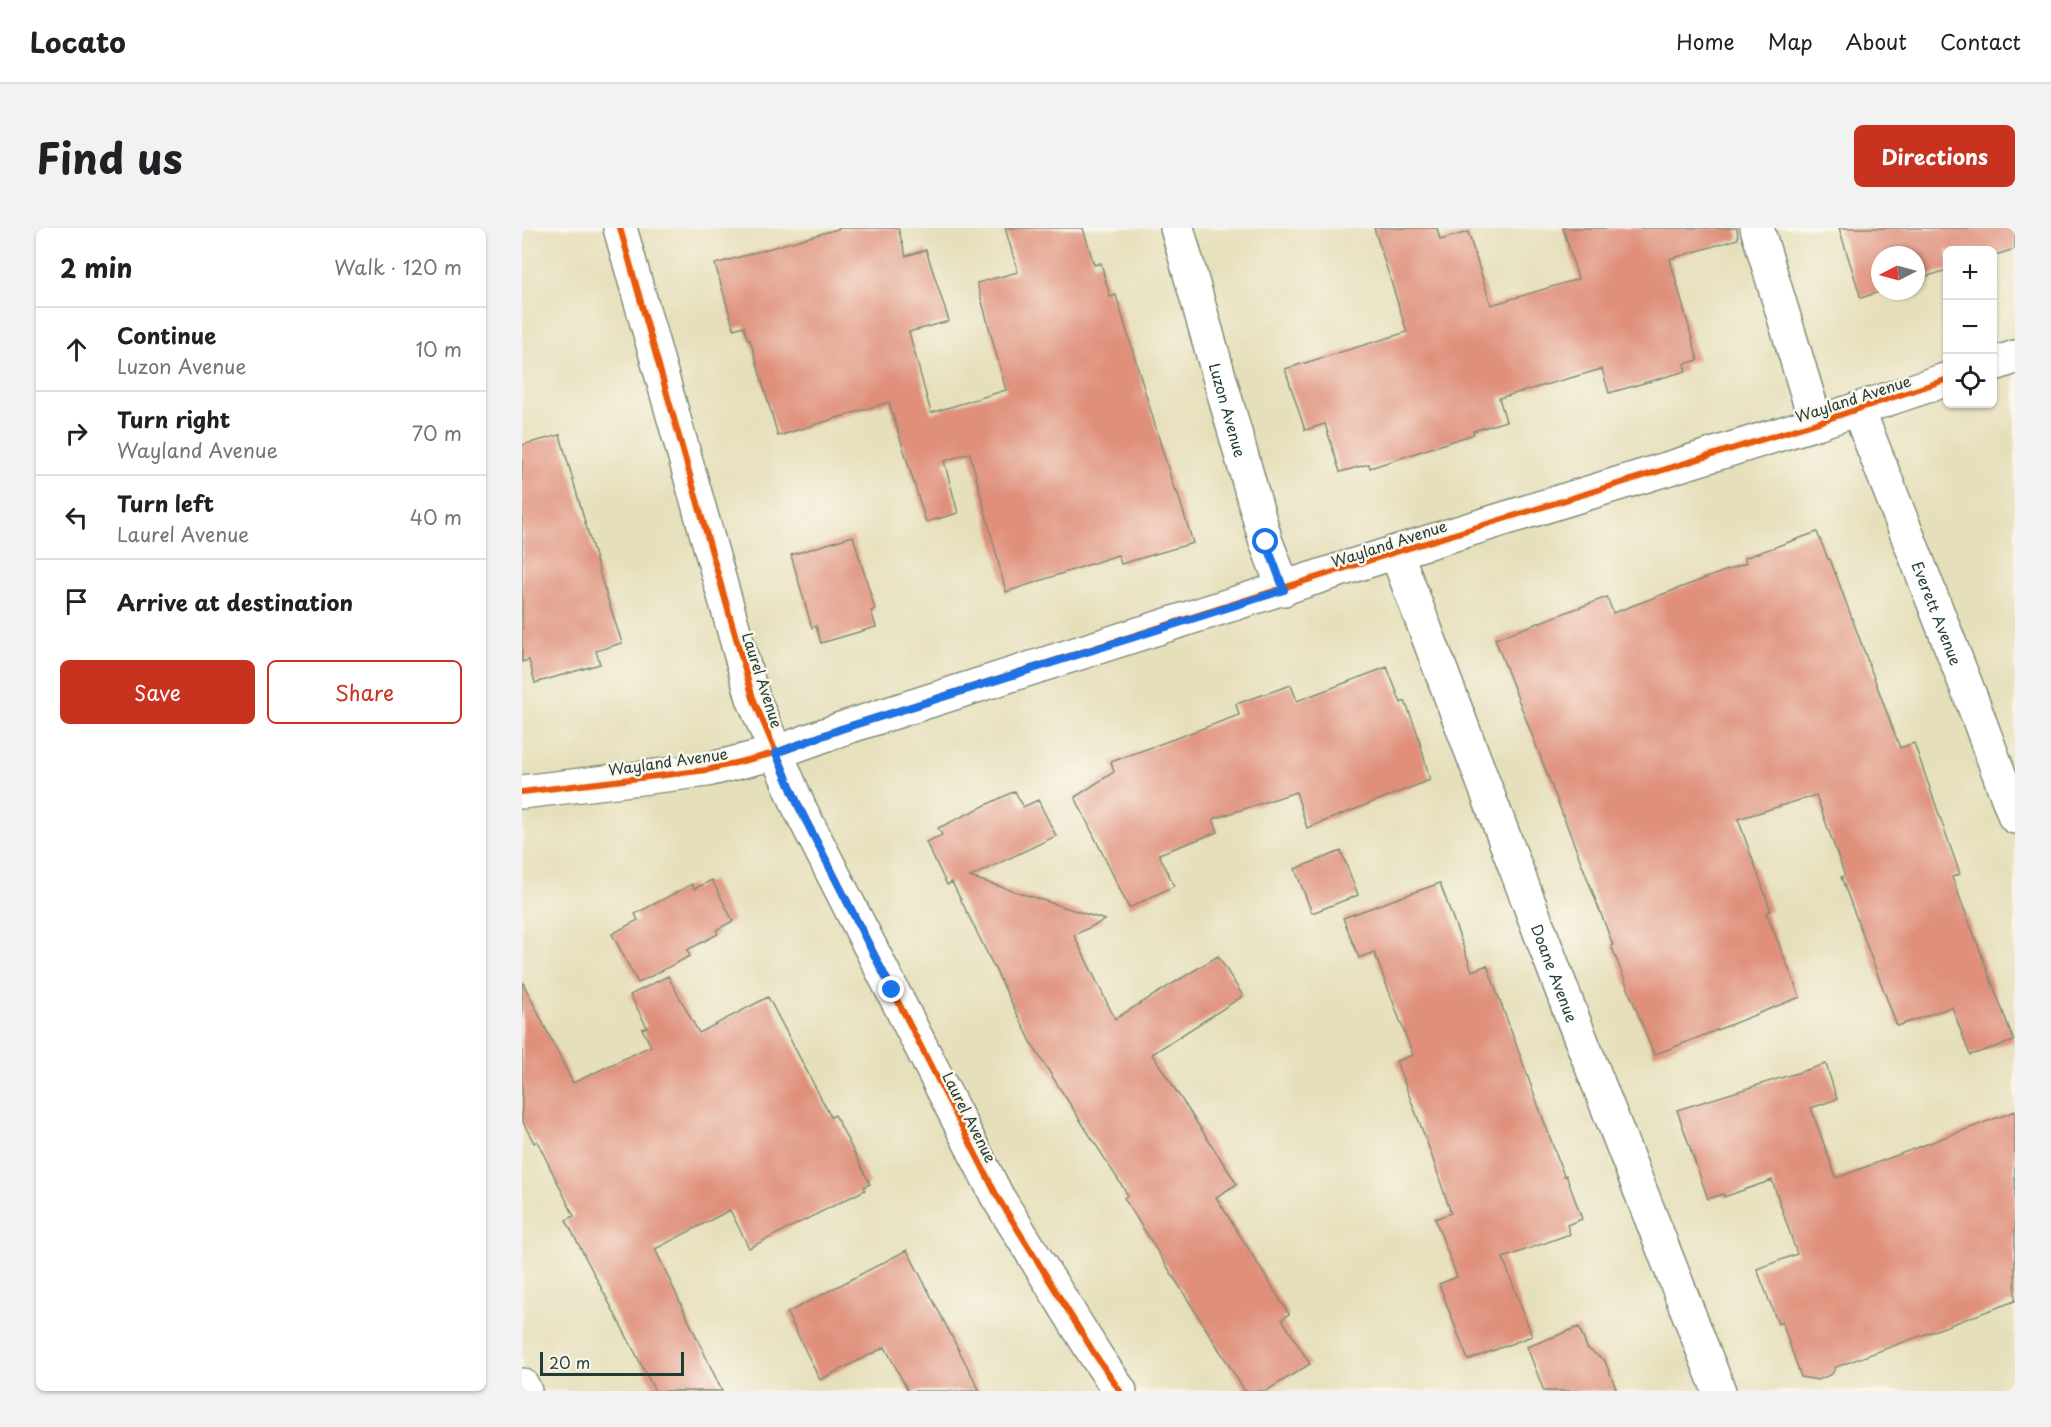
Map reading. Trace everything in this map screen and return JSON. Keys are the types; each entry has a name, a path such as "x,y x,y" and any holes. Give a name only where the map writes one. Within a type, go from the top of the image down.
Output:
{"street":[{"name":"Laurel Avenue","path":"620,228 753,698 776,753 809,828 997,1196 1120,1391"},
{"name":"Luzon Avenue","path":"1177,228 1266,542 1284,590"},
{"path":"1757,228 1816,423"},
{"path":"1997,363 2015,357"},
{"name":"Wayland Avenue","path":"522,792 707,770 776,753 852,725 1284,590 1396,552 1816,423 1943,380"},
{"name":"Everett Avenue","path":"1858,409 2015,817"},
{"name":"Doane Avenue","path":"1396,552 1571,1014 1719,1391"},
{"path":"522,1385 525,1391"}],"building":[{"path":"841,228 898,228 906,256 926,250 949,321 909,332 931,413 1006,390 977,283 1018,272 1005,228 1083,228 1094,265 1101,263 1110,297 1116,295 1175,492 1177,491 1193,543 1121,564 1118,555 1006,592 970,453 944,461 958,513 926,522 889,402 778,436 750,339 748,340 744,326 734,329 715,264"},
{"path":"1374,228 1437,228 1440,240 1468,232 1491,305 1578,279 1563,228 1737,228 1738,239 1670,259 1698,360 1684,364 1686,371 1609,393 1602,369 1499,398 1506,421 1473,431 1474,434 1370,468 1369,464 1340,472 1325,424 1305,430 1285,369 1407,332"},
{"path":"1839,228 2015,228 2015,249 1997,254 1997,246 1943,246 1943,271 1925,277 1925,246 1871,246 1871,295 1861,298"},
{"path":"560,435 622,643 596,651 600,664 535,683 529,660 522,662 522,445"},
{"path":"1817,532 1828,559 1830,559 1900,748 1914,743 1960,874 1952,877 2014,1041 1970,1055 1952,1007 1897,1026 1841,877 1845,876 1816,795 1738,819 1771,911 1766,912 1800,997 1654,1055 1495,639 1607,597 1613,613 1746,563 1744,558"},
{"path":"853,536 875,609 871,611 876,627 821,643 816,626 812,628 791,555"},
{"path":"1387,667 1401,703 1405,701 1417,732 1430,780 1307,828 1296,792 1213,819 1218,832 1159,854 1174,886 1129,908 1075,797 1114,772 1111,762 1239,715 1236,704 1291,685 1297,701"},
{"path":"1015,791 1023,807 1038,800 1056,836 970,877 1105,920 1074,935 1115,1019 1218,956 1243,996 1152,1054 1237,1184 1216,1197 1289,1314 1282,1319 1310,1364 1266,1391 1245,1391 1124,1198 1128,1195 1034,1048 952,882 947,885 926,842 942,835 938,828"},
{"path":"1341,851 1358,895 1312,913 1295,869"},
{"path":"712,880 733,921 716,930 718,934 687,950 690,956 638,983 612,934 638,920 635,914 692,884 694,889"},
{"path":"1440,883 1472,971 1487,965 1582,1219 1567,1225 1570,1234 1503,1258 1532,1336 1468,1360 1439,1284 1457,1277 1435,1219 1451,1213 1396,1061 1413,1055 1374,952 1359,958 1343,918"},
{"path":"668,976 699,1033 768,997 831,1117 835,1115 870,1184 864,1187 865,1190 749,1248 730,1210 655,1249 722,1391 655,1391 566,1220 574,1216 537,1141 534,1143 522,1120 522,981 573,1083 651,1046 642,1029 647,1027 630,995"},
{"path":"1826,1064 1837,1099 1811,1108 1836,1178 2015,1111 2015,1301 1836,1367 1832,1374 1818,1380 1801,1377 1782,1322 1778,1324 1757,1269 1797,1254 1772,1180 1724,1197 1723,1194 1708,1199 1677,1110"},
{"path":"907,1250 980,1391 908,1391 885,1347 820,1380 787,1313"},
{"path":"1579,1327 1587,1348 1605,1361 1617,1391 1544,1391 1527,1347"}],"cycle path":[{"path":"620,228 753,698 799,807 997,1196 1120,1391"},
{"path":"522,792 707,770 775,753 841,729 1396,552 1816,423 1943,381"}],"route":[{"path":"892,990 799,807 776,753 841,729 1284,590 1266,542"}]}
